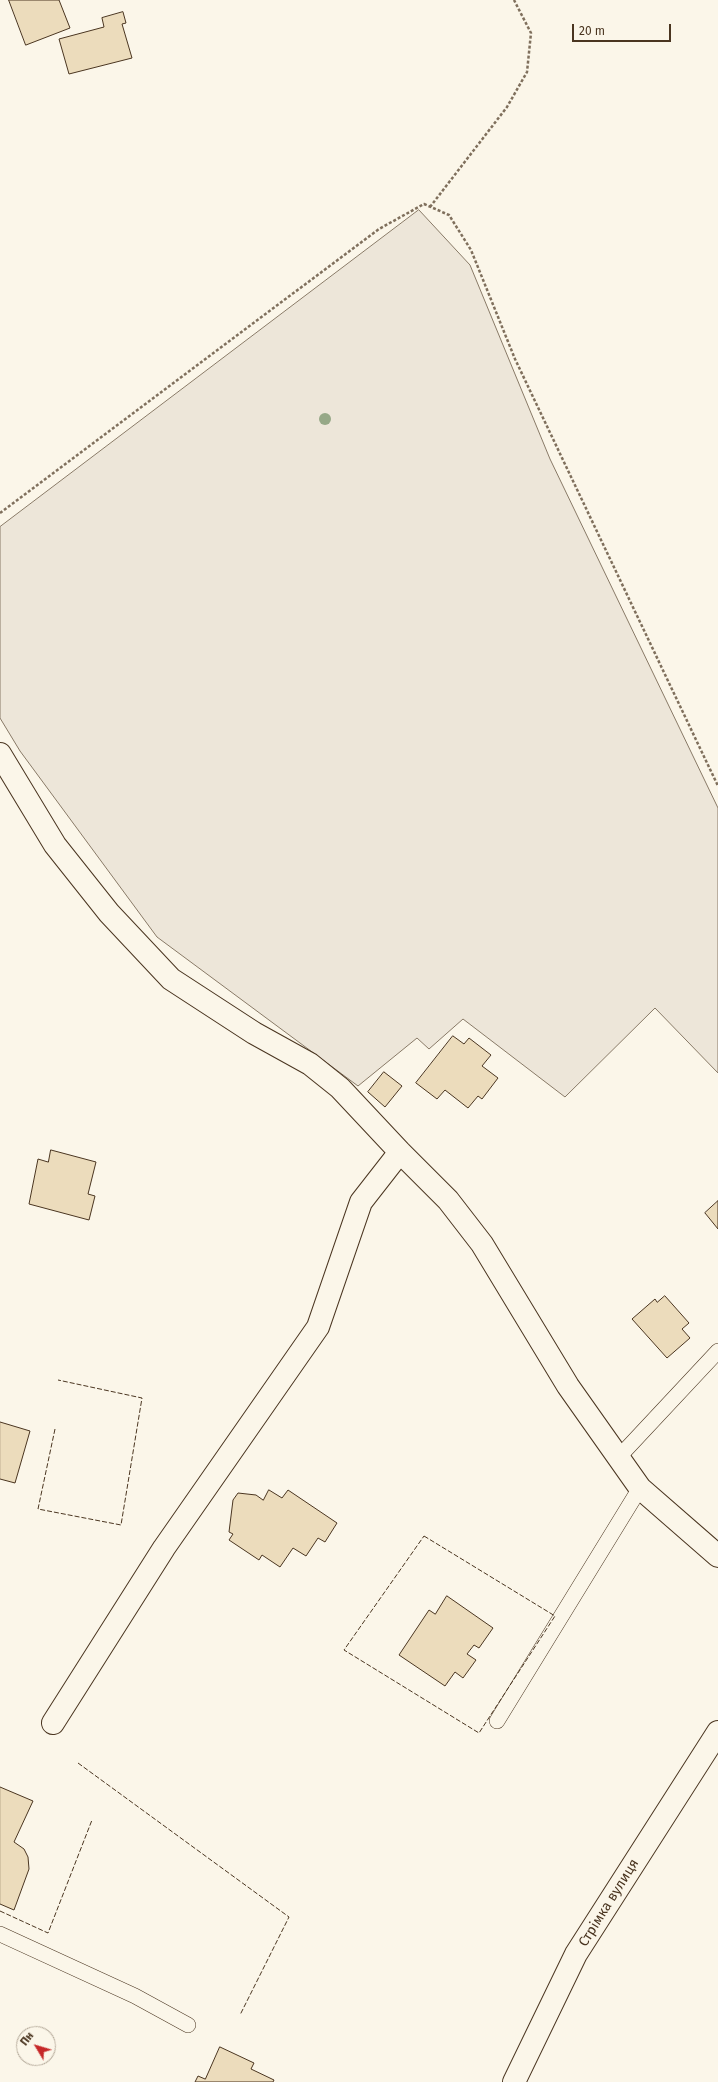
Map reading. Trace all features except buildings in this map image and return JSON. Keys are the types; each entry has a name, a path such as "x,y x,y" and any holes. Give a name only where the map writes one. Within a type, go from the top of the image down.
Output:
{"street":[{"path":"0,754 55,845 109,913 171,979 254,1033 310,1064 340,1088 400,1152 448,1200 482,1244 568,1386 640,1488 718,1556"},
{"path":"53,1723 164,1548 318,1327 362,1202 400,1152"},
{"name":"Стрімка вулиця","path":"514,2082 576,1954 718,1732"}],"lane":[{"path":"618,1458 718,1351"},
{"path":"497,1721 640,1488"},
{"path":"0,1934 136,1996 188,2025"}],"path":[{"path":"430,206 507,107 527,72 530,33 514,0"},
{"path":"0,513 379,229 424,204 430,206 449,215 471,250 515,359 718,786"}],"shaded area":[{"path":"419,210 470,265 550,459 718,808 718,1073 655,1008 565,1097 463,1019 429,1049 417,1038 358,1086 157,937 20,751 0,718 0,527"}],"fence":[{"path":"55,1429 38,1509 121,1525 142,1398 58,1380"},
{"path":"424,1536 555,1616 479,1733 344,1650 424,1536"},
{"path":"78,1763 289,1917 240,2015"},
{"path":"0,1911 48,1933 92,1820"}]}
